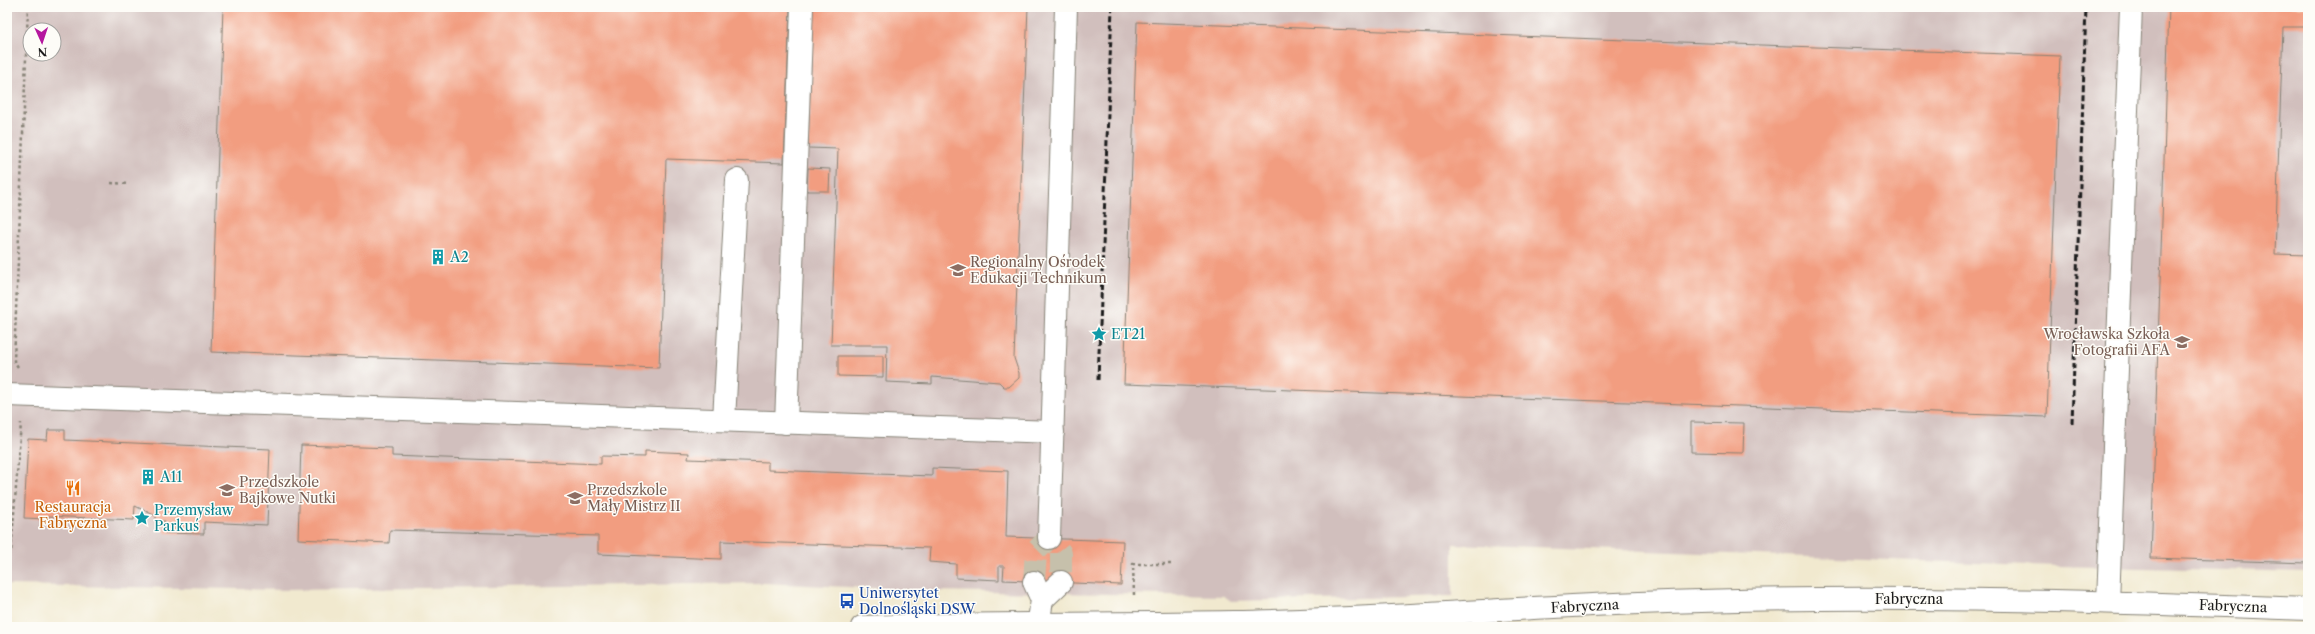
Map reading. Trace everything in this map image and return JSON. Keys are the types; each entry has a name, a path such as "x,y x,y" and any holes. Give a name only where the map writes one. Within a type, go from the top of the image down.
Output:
{"street":[{"path":"786,423 802,7"},
{"path":"1049,538 1066,7"},
{"path":"2108,602 2131,7"},
{"path":"724,420 737,180"},
{"path":"7,395 1053,432"},
{"path":"1038,626 1038,591 1061,582"},
{"name":"Fabryczna","path":"862,627 1038,626 1141,622 1398,617 1640,603 1878,599 2108,602 2308,609"}],"path":[{"path":"10,364 14,361 28,7"},
{"path":"111,183 130,184"},
{"path":"7,552 11,552 22,415"},
{"path":"1141,622 1133,590 1134,564 1174,564"}],"shaded area":[{"path":"7,7 2308,7 2308,572 2057,566 1453,544 1453,596 1231,601 1224,596 931,591 764,583 291,590 7,585"}],"building":[{"name":"A2","path":"223,7 790,7 784,163 666,159 659,368 211,352"},
{"path":"813,7 1028,7 1014,358 1019,373 1019,378 1009,387 1004,387 999,382 932,377 932,384 886,382 887,345 831,345 838,149 808,148"},
{"path":"2169,7 2308,7 2308,27 2283,27 2275,254 2308,255 2308,563 2151,558"},
{"path":"1137,22 2060,56 2047,417 1124,384"},
{"path":"808,168 830,169 829,191 807,191"},
{"path":"838,356 883,356 883,377 838,376"},
{"path":"1691,422 1744,423 1743,453 1691,452"},
{"name":"A11","path":"48,430 65,430 65,440 270,449 267,525 204,522 204,534 165,533 165,521 156,521 156,516 135,506 134,520 47,516 47,519 24,518 28,439 47,440"},
{"path":"301,445 392,448 392,456 601,464 601,456 645,457 645,451 689,453 688,459 768,462 768,470 932,476 932,468 1008,471 1006,537 1123,541 1121,585 1003,580 1004,566 999,566 999,580 956,578 956,564 929,562 930,548 721,541 721,559 598,554 598,536 390,530 389,543 298,539"}],"tunnel":[{"path":"1034,582 1036,551 1049,538 1061,553 1061,582"}],"railway":[{"path":"1098,380 1112,7"},
{"path":"2072,423 2086,7"}],"place":[{"name":"A2","path":"438,257"},
{"name":"Regionalny Ośrodek Edukacji Technikum","path":"958,270"},
{"name":"ET21","path":"1099,334"},
{"name":"Wrocławska Szkoła Fotografii AFA","path":"2182,342"},
{"name":"A11","path":"148,477"},
{"name":"Restauracja Fabryczna","path":"73,488"},
{"name":"Przedszkole Bajkowe Nutki","path":"227,490"},
{"name":"Przedszkole Mały Mistrz II","path":"575,498"},
{"name":"Przemysław Parkuś","path":"142,518"},
{"name":"Uniwersytet Dolnośląski DSW","path":"847,601"}]}
